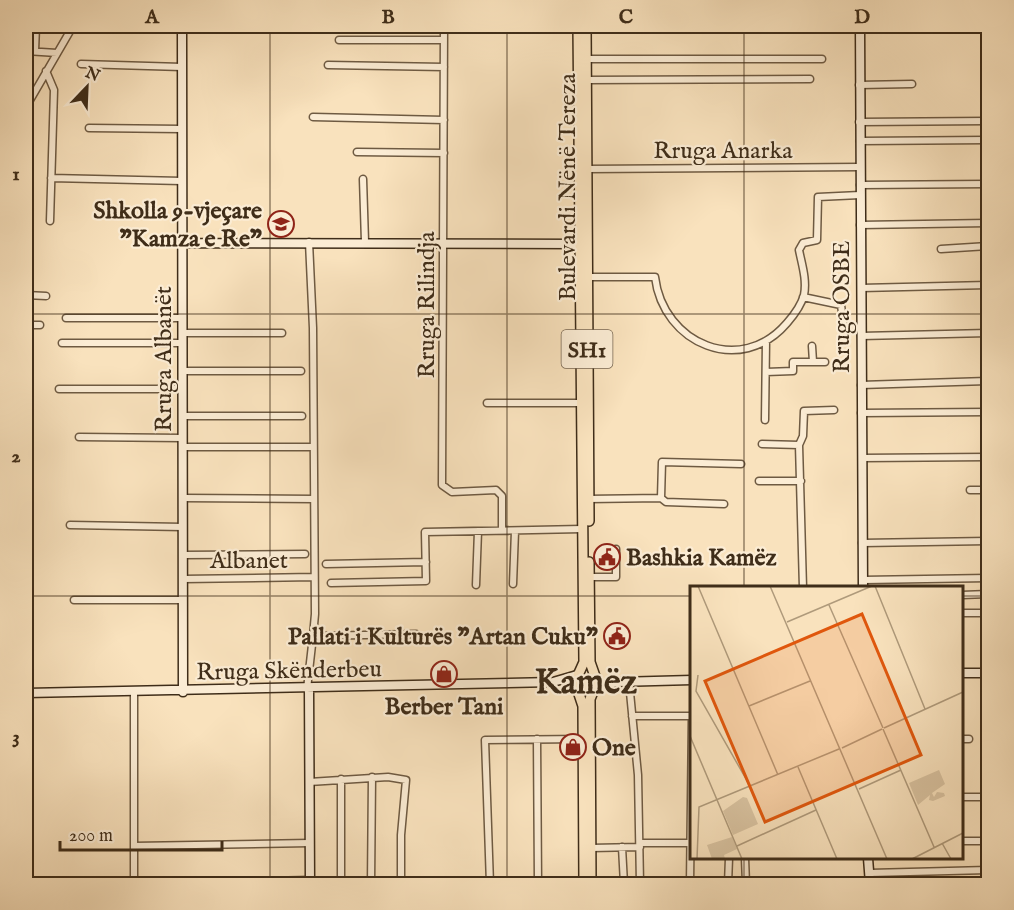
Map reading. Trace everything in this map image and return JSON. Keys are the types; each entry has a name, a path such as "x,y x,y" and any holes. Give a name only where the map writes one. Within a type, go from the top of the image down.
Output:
{"main road":[{"name":"Bulevardi Nënë Tereza","path":"578,26 581,403 589,577 586,674"},
{"name":"Bulevardi Nënë Tereza","path":"586,26 588,499 584,662 586,674 593,689 591,885"},
{"name":"Bulevardi Nënë Tereza","path":"584,885 583,706 575,680 586,674"},
{"path":"578,689 593,689"}],"street":[{"path":"35,51 36,26"},
{"path":"26,107 73,26"},
{"name":"Rruga Albanët","path":"182,26 183,692"},
{"name":"Rruga Rilindja","path":"444,26 442,485 452,492 496,490 502,496 502,530"},
{"name":"Rruga OSBE","path":"860,26 863,584"},
{"path":"339,40 444,40"},
{"path":"26,51 57,53"},
{"path":"586,59 822,59"},
{"path":"81,64 182,67"},
{"path":"328,65 444,67"},
{"path":"46,71 54,90 50,220"},
{"path":"586,80 810,79"},
{"path":"859,85 912,84"},
{"path":"313,117 444,120"},
{"path":"860,122 988,121"},
{"path":"89,128 182,129"},
{"path":"860,141 988,140"},
{"path":"357,152 444,153"},
{"name":"Rruga Anarka","path":"587,169 860,167"},
{"path":"51,178 182,181"},
{"path":"363,179 365,242"},
{"path":"860,185 988,184"},
{"path":"587,277 655,277 664,311 679,329 704,345 736,349 766,341 780,331 793,316 803,297 805,279 799,250 803,243 817,240 818,197 860,195"},
{"path":"860,225 988,223"},
{"path":"134,692 134,884 310,882 308,689 313,636 314,499 313,328 309,242"},
{"path":"182,243 580,244"},
{"path":"941,249 988,246"},
{"path":"861,288 988,285"},
{"path":"26,295 45,296"},
{"path":"803,297 841,305 843,327"},
{"path":"66,318 183,318"},
{"path":"26,325 40,325"},
{"path":"183,333 282,333"},
{"path":"861,336 988,333"},
{"path":"765,420 766,341"},
{"path":"62,343 183,343"},
{"path":"812,346 813,362"},
{"path":"766,372 793,371 793,362 825,362"},
{"path":"183,371 301,371"},
{"path":"861,385 987,381"},
{"path":"59,389 183,389"},
{"path":"487,403 581,403"},
{"path":"803,586 799,445 803,436 803,412 834,410"},
{"path":"861,413 988,412"},
{"path":"183,416 302,416"},
{"path":"79,437 313,447"},
{"path":"762,444 799,445"},
{"path":"862,458 988,457"},
{"path":"661,498 662,462 741,464"},
{"path":"759,481 801,481"},
{"path":"970,490 988,489"},
{"path":"183,498 314,499"},
{"path":"588,499 661,498 666,502 724,504"},
{"path":"70,525 183,526"},
{"path":"331,584 424,582 425,532 586,529"},
{"path":"476,585 478,531"},
{"path":"513,584 515,531"},
{"path":"862,543 988,542"},
{"path":"589,577 616,577 616,549"},
{"path":"183,555 305,554"},
{"path":"326,564 426,562"},
{"name":"Albanet","path":"183,579 314,578"},
{"path":"863,584 988,578"},
{"path":"963,595 988,594"},
{"path":"74,600 183,600"},
{"path":"963,613 988,613"},
{"path":"313,636 416,634"},
{"path":"963,673 988,673"},
{"path":"586,674 617,682 690,680"},
{"name":"Rruga Skënderbeu","path":"26,693 183,692 554,682 586,674"},
{"name":"Rruga Skënderbeu","path":"554,682 578,689"},
{"path":"593,689 617,682"},
{"path":"629,682 640,845 640,885"},
{"path":"633,716 690,716"},
{"path":"490,885 484,742 488,739 584,739"},
{"path":"537,739 538,885"},
{"path":"963,740 969,739"},
{"path":"309,782 372,777 406,780 401,835 401,885"},
{"path":"371,885 372,777"},
{"path":"341,779 341,885"},
{"path":"963,797 988,797"},
{"path":"690,798 690,885"},
{"path":"963,842 988,841"},
{"path":"134,846 310,843"},
{"path":"591,848 689,843"},
{"path":"622,847 624,885"},
{"path":"728,885 729,859"},
{"path":"745,859 746,885"},
{"path":"868,859 870,885"},
{"path":"870,873 988,870"}],"place":[{"name":"Shkolla 9-vjeçare \"Kamza e Re\"","path":"281,224"},
{"name":"Bashkia Kamëz","path":"607,557"},
{"name":"Pallati i Kulturës \"Artan Cuku\"","path":"617,636"},
{"name":"Berber Tani","path":"444,674"},
{"name":"One","path":"573,747"}],"district":[{"name":"Kamëz","path":"586,680"}]}
